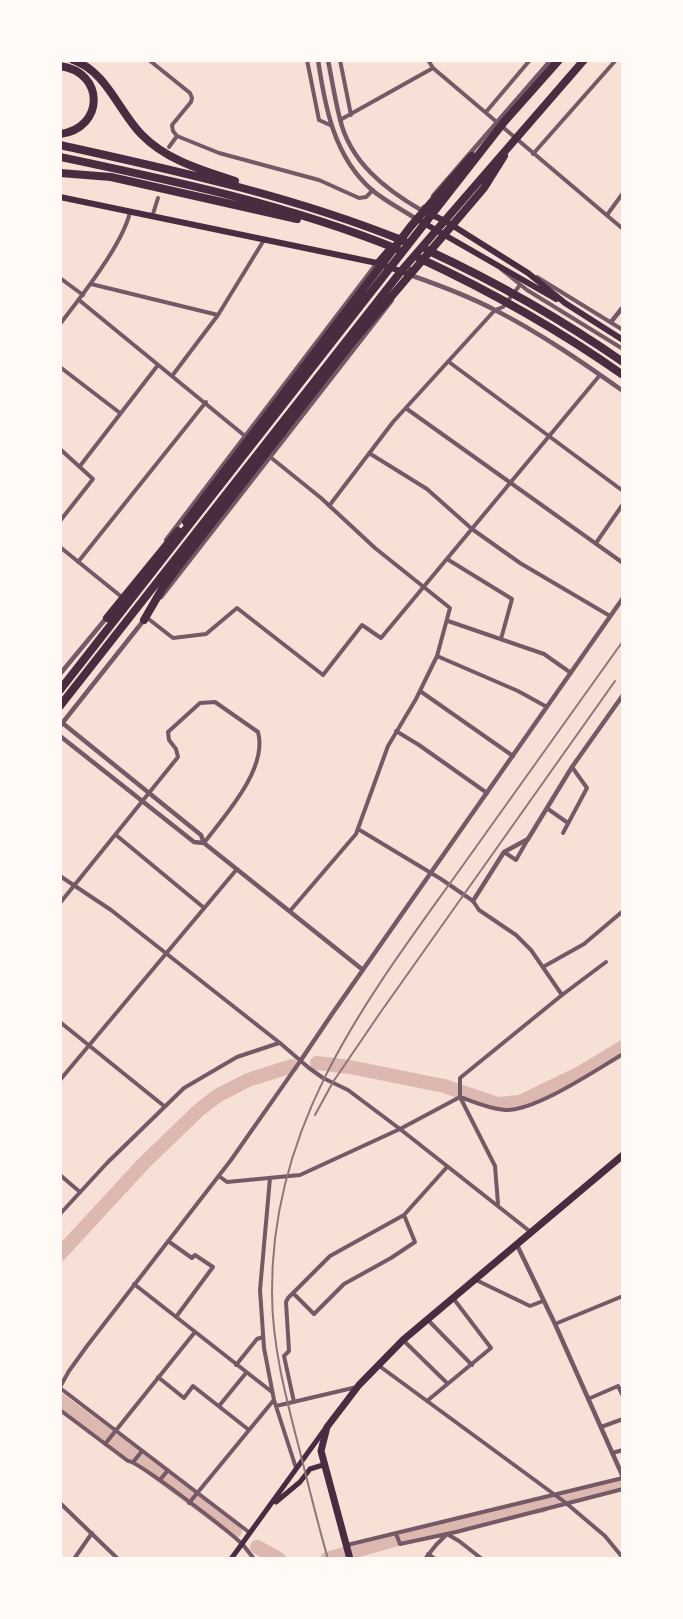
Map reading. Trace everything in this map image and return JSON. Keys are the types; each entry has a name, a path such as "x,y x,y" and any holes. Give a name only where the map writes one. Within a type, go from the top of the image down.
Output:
{"highway":[{"path":"73,60 98,77 140,134 170,157 378,230 449,261 552,316 623,362"},
{"path":"107,618 181,528 411,226 455,173 559,60"},
{"path":"60,706 402,270 584,60"},
{"path":"60,66 83,76 91,87 94,100 92,113 84,124 71,132 60,134"},
{"path":"60,690 501,122"},
{"path":"145,618 162,589 350,345 484,188 518,137"},
{"path":"60,145 199,176 318,208"},
{"path":"60,157 230,195 373,239 480,288 560,334 623,375"},
{"path":"60,173 111,177 342,228"},
{"path":"348,1552 323,1465 321,1444 327,1427 357,1387 403,1340 623,1155"}],"main road":[{"path":"60,197 377,263 409,274 447,222"},
{"path":"377,263 421,210 447,222 528,273 565,303 623,340"},
{"path":"415,218 565,303"},
{"path":"231,1559 327,1427"},
{"path":"272,1505 300,1482 310,1469 323,1465"}],"street":[{"path":"149,60 190,93 192,98 172,125 172,131 177,135 208,150 320,180 359,198 366,197 373,190"},
{"path":"308,60 319,120 330,125"},
{"path":"318,60 330,125 349,161 373,190 415,218"},
{"path":"328,60 340,121 355,152 376,179 421,210 446,179 501,122 551,60"},
{"path":"340,60 351,115"},
{"path":"429,60 433,68 501,122 533,154 623,229"},
{"path":"486,112 530,60"},
{"path":"447,222 518,137 589,60"},
{"path":"533,154 616,60"},
{"path":"340,121 433,68"},
{"path":"169,147 177,135"},
{"path":"607,215 623,193"},
{"path":"152,217 158,198"},
{"path":"60,324 91,284 127,224 130,212"},
{"path":"172,376 218,315 261,248 264,239"},
{"path":"60,674 123,598 377,263"},
{"path":"501,268 520,285 623,349"},
{"path":"528,273 623,330"},
{"path":"363,970 204,843 201,835 61,723 371,329 409,274 467,296 495,310 570,354 623,390"},
{"path":"60,278 82,295"},
{"path":"91,284 218,315"},
{"path":"329,506 393,422 495,310 503,307 520,285"},
{"path":"78,300 206,402 375,548 450,608 437,656 420,691 396,731 378,772 356,834 290,911"},
{"path":"611,322 623,307"},
{"path":"449,362 623,490"},
{"path":"80,466 158,365"},
{"path":"60,367 120,413"},
{"path":"145,618 173,638 206,634 237,608 323,675 362,625 381,638 600,375"},
{"path":"78,562 206,402"},
{"path":"407,409 623,564"},
{"path":"60,449 93,478 60,521"},
{"path":"369,453 427,489 472,529 520,563 610,616"},
{"path":"596,543 623,504"},
{"path":"60,547 123,598"},
{"path":"447,558 512,599 501,639"},
{"path":"254,1559 242,1544 190,1502 140,1452 60,1388 69,1371 134,1284 219,1176 623,598"},
{"path":"448,621 544,654 571,674"},
{"path":"437,656 518,691 547,708"},
{"path":"420,691 513,756"},
{"path":"504,852 516,860 572,767 623,695"},
{"path":"60,903 178,757 177,749 168,740 168,732 200,704 214,702 258,732 261,740 251,779 204,843"},
{"path":"396,731 420,745 487,793"},
{"path":"60,736 194,842 204,843"},
{"path":"563,833 587,788 572,767"},
{"path":"548,809 568,823"},
{"path":"358,829 473,901 479,910 516,935 531,950 562,995"},
{"path":"116,835 203,907"},
{"path":"473,901 504,852 528,839"},
{"path":"60,1080 237,869"},
{"path":"60,876 111,910 323,1078 348,1090 532,1233"},
{"path":"543,967 584,944 623,911"},
{"path":"498,1205 495,1166 459,1096 460,1078 606,962"},
{"path":"60,1022 164,1106"},
{"path":"60,1214 184,1088 237,1057 280,1043"},
{"path":"459,1096 487,1107 506,1110 519,1109 551,1095 623,1054"},
{"path":"219,1176 227,1182 300,1175 400,1129 459,1096"},
{"path":"294,1402 285,1356 289,1351 286,1302 330,1256 404,1215 447,1167"},
{"path":"60,1175 81,1192"},
{"path":"270,1178 260,1290 263,1338 274,1400 297,1471"},
{"path":"293,1293 314,1314 344,1284 415,1242 404,1215"},
{"path":"168,1241 192,1258 195,1255 213,1267 176,1317"},
{"path":"348,1552 397,1535 623,1478 555,1324 517,1245"},
{"path":"475,1279 530,1306 543,1301"},
{"path":"134,1284 272,1392"},
{"path":"555,1324 623,1296"},
{"path":"427,1401 491,1348 452,1298"},
{"path":"427,1319 471,1365"},
{"path":"106,1443 195,1332"},
{"path":"236,1365 257,1339 263,1338"},
{"path":"403,1340 447,1383"},
{"path":"282,1350 288,1344"},
{"path":"266,1352 272,1352"},
{"path":"377,1365 565,1502 605,1536 623,1558"},
{"path":"219,1406 246,1373"},
{"path":"158,1377 184,1398 193,1386 249,1430"},
{"path":"588,1399 618,1386 623,1396"},
{"path":"276,1406 357,1387"},
{"path":"190,1502 274,1400"},
{"path":"60,1410 128,1461 134,1460 196,1495 250,1533"},
{"path":"601,1427 623,1419"},
{"path":"612,1453 623,1450"},
{"path":"134,1460 140,1452"},
{"path":"397,1535 400,1544 623,1489"},
{"path":"60,1503 118,1559"},
{"path":"74,1559 92,1533"},
{"path":"425,1559 447,1534"},
{"path":"447,1534 482,1559"},
{"path":"428,1554 435,1559"}],"waterway":[{"path":"317,1063 350,1067 444,1086 497,1104 520,1102 580,1073 623,1047"},
{"path":"60,1254 144,1163 199,1110 217,1096 248,1080 292,1066"},
{"path":"61,1401 235,1531"},
{"path":"327,1559 401,1538 542,1506 547,1502 623,1483"},
{"path":"257,1547 279,1559"}],"railway":[{"path":"328,1559 288,1406 274,1331 272,1292 276,1230 288,1172 307,1118 331,1065 360,1015 426,917 623,641"},
{"path":"315,1115 333,1082 380,1013 615,681"}]}
